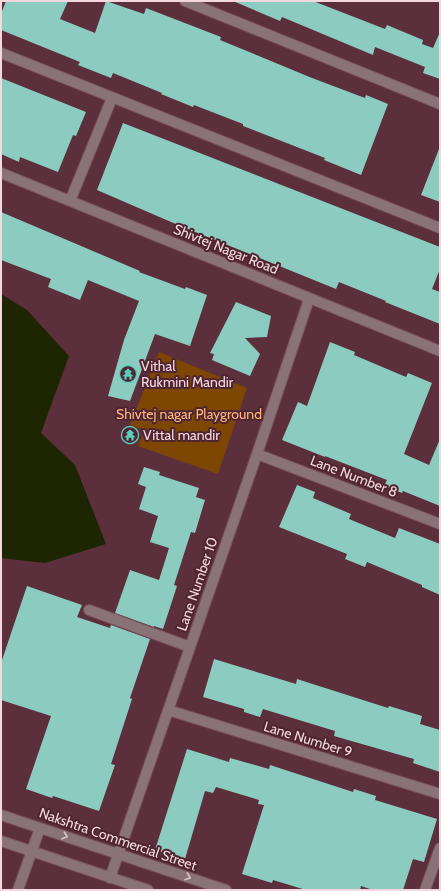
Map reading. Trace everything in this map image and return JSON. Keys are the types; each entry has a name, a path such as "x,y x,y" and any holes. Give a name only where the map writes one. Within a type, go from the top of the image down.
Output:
{"street":[{"path":"185,1 440,104"},
{"path":"1,53 440,228"},
{"path":"70,201 112,98"},
{"name":"Shivtej Nagar Road","path":"1,173 440,351"},
{"name":"Lane Number 10","path":"110,878 257,454 309,299"},
{"name":"Lane Number 8","path":"257,454 440,524"},
{"path":"89,610 190,647"},
{"name":"Lane Number 9","path":"168,710 440,794"},
{"name":"Nakshtra Commercial Street","path":"1,814 226,890"},
{"path":"18,890 40,828"},
{"path":"1,841 148,890"},
{"path":"426,890 440,848"}],"green space":[{"name":"Shivtej nagar Playground","path":"159,352 247,388 218,474 138,446 145,430 130,425"}],"shaded area":[{"path":"1,294 27,310 69,356 41,433 75,465 106,544 45,563 1,558"}],"building":[{"path":"6,1 68,1 60,19 95,33 106,1 144,14 146,8 221,37 220,40 312,78 365,98 366,95 388,104 361,175 324,160 325,158 243,126 243,124 194,105 193,107 113,73 111,78 78,65 80,62 1,30 1,14"},
{"path":"233,1 313,1 385,29 387,25 423,40 422,44 433,48 440,32 440,79 423,73 425,67 375,47 373,55 282,17 280,21"},
{"path":"1,78 86,112 76,136 73,135 58,172 20,157 19,162 1,154"},
{"path":"123,123 440,247 440,269 432,289 440,292 440,324 339,282 336,289 178,225 97,190"},
{"path":"440,149 440,202 421,195"},
{"path":"1,212 140,271 139,272 185,289 186,287 207,295 190,346 155,334 130,401 108,396 124,340 139,301 88,280 80,300 48,287 51,279 1,260"},
{"path":"236,302 271,316 267,337 245,338 260,354 250,376 212,360 214,354 210,353"},
{"path":"330,342 355,352 354,355 406,377 408,373 432,383 404,454 429,465 440,439 440,506 403,491 402,493 384,486 387,480 282,440 298,402 307,406"},
{"path":"144,467 160,472 159,475 199,488 196,497 205,500 195,533 191,532 174,585 177,586 163,629 115,613 130,570 159,580 169,548 150,542 158,516 139,509 146,487 138,484"},
{"path":"297,485 315,492 313,498 351,514 349,519 395,538 399,528 440,544 440,595 422,587 422,585 367,562 365,567 345,559 347,554 279,527"},
{"path":"27,586 82,605 77,617 110,628 111,625 150,639 130,698 132,699 111,764 115,765 99,811 26,789 51,716 1,700 1,663"},
{"path":"214,659 296,684 297,679 388,708 389,706 422,716 420,724 440,730 440,772 413,763 414,759 334,736 335,731 263,709 260,717 244,712 244,709 203,697"},
{"path":"187,749 229,762 230,758 269,769 270,765 353,792 354,789 376,796 375,800 437,819 424,862 413,859 403,890 373,890 361,886 360,890 306,890 273,880 272,883 242,874 264,805 258,804 259,800 216,787 213,793 205,791 185,859 155,850"}],"place":[{"name":"Vithal Rukmini Mandir","path":"128,374"},
{"name":"Vittal mandir","path":"130,435"}]}
